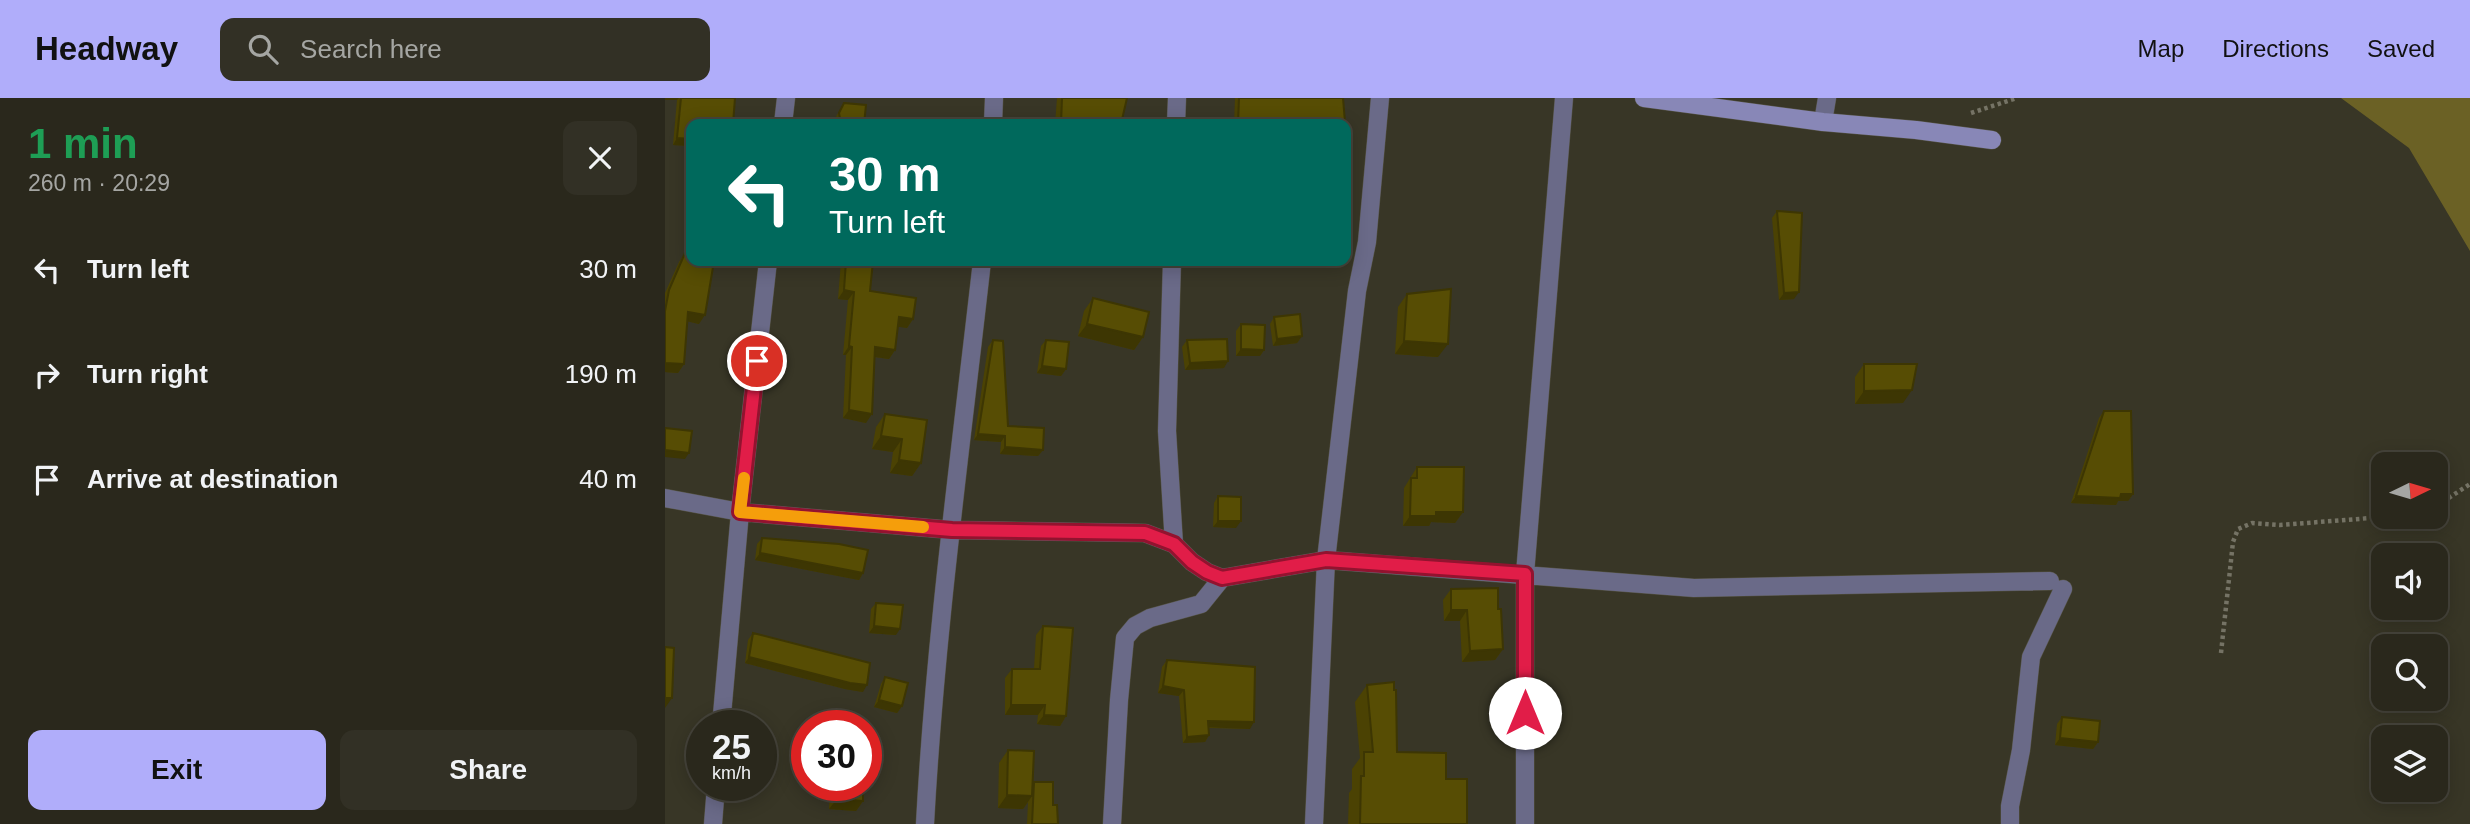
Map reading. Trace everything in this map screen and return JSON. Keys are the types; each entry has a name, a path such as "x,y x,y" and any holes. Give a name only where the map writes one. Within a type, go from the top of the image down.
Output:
{"street":[{"path":"784,119 786,98"},
{"path":"993,119 994,98"},
{"path":"1176,119 1177,98"},
{"path":"1314,824 1326,560 1357,291 1367,242 1380,98"},
{"path":"1525,824 1525,574 1564,98"},
{"path":"1644,98 1823,122 1992,140"},
{"path":"1823,122 1827,98"},
{"path":"722,710 740,512 767,266"},
{"path":"925,824 952,530 981,266"},
{"path":"1172,266 1167,431 1174,544"},
{"path":"665,498 740,512 952,530 1145,533 1174,544 1192,562 1222,578 1326,560 1694,588 2056,585 2031,657 2021,750 2010,806 2010,824"},
{"path":"1112,824 1125,638 1135,626 1150,618 1201,604 1222,578"},
{"path":"713,824 715,801"}],"path":[{"path":"2448,498 2470,484"},
{"path":"2221,653 2233,542 2238,529 2252,523 2291,525 2371,518"}],"shaded area":[{"path":"2341,98 2470,98 2470,251 2409,148"}],"building":[{"path":"681,98 735,98 733,119 686,119 686,139 677,138"},
{"path":"1062,98 1127,98 1122,119 1061,119"},
{"path":"1239,98 1343,98 1345,119 1238,119"},
{"path":"844,103 866,105 865,119 840,119 839,113"},
{"path":"1777,211 1802,213 1799,292 1784,293"},
{"path":"685,253 686,266 713,266 705,315 688,312 684,364 665,363 665,311 669,290"},
{"path":"846,266 872,266 870,291 916,298 913,319 899,317 895,350 875,347 872,414 849,410 852,347 849,346 854,292 844,290"},
{"path":"1451,289 1448,344 1404,341 1407,294"},
{"path":"1093,298 1149,312 1143,337 1087,324"},
{"path":"1300,314 1302,336 1277,339 1274,317"},
{"path":"1241,324 1265,325 1264,350 1241,349"},
{"path":"1227,339 1228,361 1190,363 1187,340"},
{"path":"993,340 1003,341 1008,426 1044,428 1043,450 1005,447 1005,436 978,434"},
{"path":"1046,340 1069,342 1066,369 1042,366"},
{"path":"1864,364 1917,364 1912,390 1864,391"},
{"path":"2104,411 2131,411 2133,494 2121,494 2120,498 2076,496"},
{"path":"885,414 927,420 921,463 899,460 902,439 881,436"},
{"path":"665,428 692,431 689,453 665,450"},
{"path":"1417,467 1464,467 1463,512 1410,516 1411,478 1417,478"},
{"path":"1218,496 1241,497 1241,521 1218,521"},
{"path":"762,538 839,544 868,550 863,573 760,553"},
{"path":"1498,588 1503,649 1470,651 1467,610 1451,610 1451,589"},
{"path":"876,603 903,605 900,629 874,626"},
{"path":"1043,626 1073,628 1066,716 1044,715 1045,705 1011,705 1012,669 1040,669"},
{"path":"753,633 870,663 867,685 749,657"},
{"path":"665,647 674,648 672,698 665,698"},
{"path":"1167,660 1255,667 1254,722 1208,721 1209,735 1187,737 1184,690 1163,686"},
{"path":"885,677 908,683 902,706 879,700"},
{"path":"1394,682 1397,752 1446,753 1446,779 1467,779 1467,824 1360,824 1364,752 1373,752 1367,685"},
{"path":"2062,717 2100,721 2098,742 2060,738"},
{"path":"1008,750 1034,751 1032,796 1007,795"},
{"path":"1034,782 1053,782 1053,805 1057,805 1058,824 1032,824"}],"slow traffic":[{"path":"744,478 740,512 923,527"}],"route":[{"path":"757,361 740,512 952,530 1145,533 1174,544 1192,562 1222,578 1326,560 1525,574 1525,713"}]}
